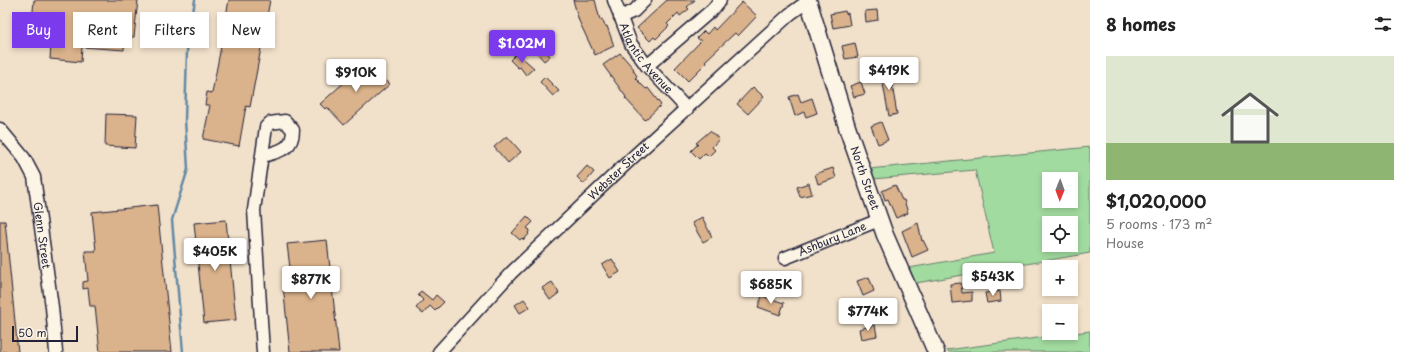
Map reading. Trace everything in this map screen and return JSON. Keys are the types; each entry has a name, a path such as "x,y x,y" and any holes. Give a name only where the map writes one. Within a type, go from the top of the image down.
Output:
{"main road":[{"name":"North Street","path":"808,0 848,130 879,220 936,352"}],"street":[{"name":"Atlantic Avenue","path":"614,0 631,44 647,66 687,109"},
{"path":"620,17 634,11 645,0"},
{"path":"647,66 713,9 720,0"},
{"name":"Webster Street","path":"440,352 511,273 632,158 790,14 808,0"},
{"name":"Glenn Street","path":"0,129 24,158 34,177 52,307 56,352"},
{"path":"263,156 258,172 254,210 263,352"},
{"name":"Ashbury Lane","path":"785,258 879,220"}],"green space":[{"path":"1090,147 1090,253 1042,260 1042,261 916,283 909,268 994,253 975,170 873,179 869,169"},
{"path":"1090,331 1090,352 948,352 947,350 1042,337 1042,340 1078,340 1078,333"}],"building":[{"path":"34,0 138,0 134,37 132,37 132,12 73,12 73,48 82,48 81,62 50,59 51,48 65,48 65,12 33,12"},
{"path":"229,0 270,0 268,12 227,12"},
{"path":"573,0 595,0 600,20 602,19 605,26 607,26 614,46 595,55 579,21"},
{"path":"667,0 695,0 687,7 689,9 680,16 678,13 667,24 669,26 656,39 654,37 650,41 637,28"},
{"path":"742,2 757,16 738,36 735,33 705,61 706,63 688,81 675,68 701,41 697,38 704,31 707,34 713,27 715,30"},
{"path":"877,10 878,20 866,22 865,11"},
{"path":"845,11 846,14 848,13 850,25 833,28 830,14"},
{"path":"538,34 545,41 541,46 550,56 544,61 529,44"},
{"path":"855,43 858,57 845,59 842,46"},
{"path":"96,48 124,48 124,50"},
{"path":"221,48 261,48 250,107 246,106 239,146 203,139 210,105 205,105 207,92 212,93"},
{"path":"517,53 534,68 526,75 520,67 518,68 510,60"},
{"path":"620,53 634,69 633,70 637,76 635,78 646,89 648,88 661,105 645,120 625,98 626,97 603,65"},
{"path":"368,61 373,66 375,64 383,72 380,74 390,84 344,125 327,107 325,109 320,104"},
{"path":"889,67 897,114 889,116 880,68"},
{"path":"545,77 559,91 553,96 540,82"},
{"path":"861,82 865,94 854,97 850,86"},
{"path":"753,87 764,97 748,114 737,104"},
{"path":"798,94 801,102 812,98 817,113 806,117 804,112 795,116 789,97"},
{"path":"106,114 137,115 135,148 105,146"},
{"path":"881,122 888,140 878,144 871,126"},
{"path":"710,131 719,139 712,147 715,150 709,156 705,153 699,159 691,151 698,144 696,143"},
{"path":"507,136 521,152 508,163 494,147"},
{"path":"587,166 594,172 584,184 577,177"},
{"path":"833,168 836,178 818,184 815,174"},
{"path":"809,183 812,194 800,197 797,187"},
{"path":"895,185 902,200 904,200 908,213 896,218 888,199 885,200 882,191"},
{"path":"157,205 172,352 100,352 95,306 90,306 88,288 83,289 83,282 88,281 85,251 96,251 92,212"},
{"path":"527,216 533,222 527,228 530,230 528,233 529,234 524,240 522,238 520,240 512,233"},
{"path":"702,217 712,237 703,242 692,223"},
{"path":"226,220 236,320 204,323 194,223"},
{"path":"0,221 5,221 18,352 0,352"},
{"path":"918,223 922,241 923,240 928,250 912,257 902,231"},
{"path":"327,240 339,352 290,352 283,285 292,284 287,244"},
{"path":"612,259 620,272 610,278 602,265"},
{"path":"869,277 874,291 863,296 857,281"},
{"path":"552,282 559,293 550,300 542,288"},
{"path":"961,283 962,293 972,292 972,301 952,303 950,284"},
{"path":"421,291 432,300 436,295 444,302 435,311 430,306 423,314 416,308 423,300 418,295"},
{"path":"1000,291 1001,301 987,303 985,293"},
{"path":"762,296 784,303 780,315 758,307"},
{"path":"524,299 530,307 520,313 515,305"},
{"path":"875,325 877,336 861,339 859,329"}],"waterway":[{"path":"183,352 172,220 188,169 185,120 187,51 195,0"}]}
